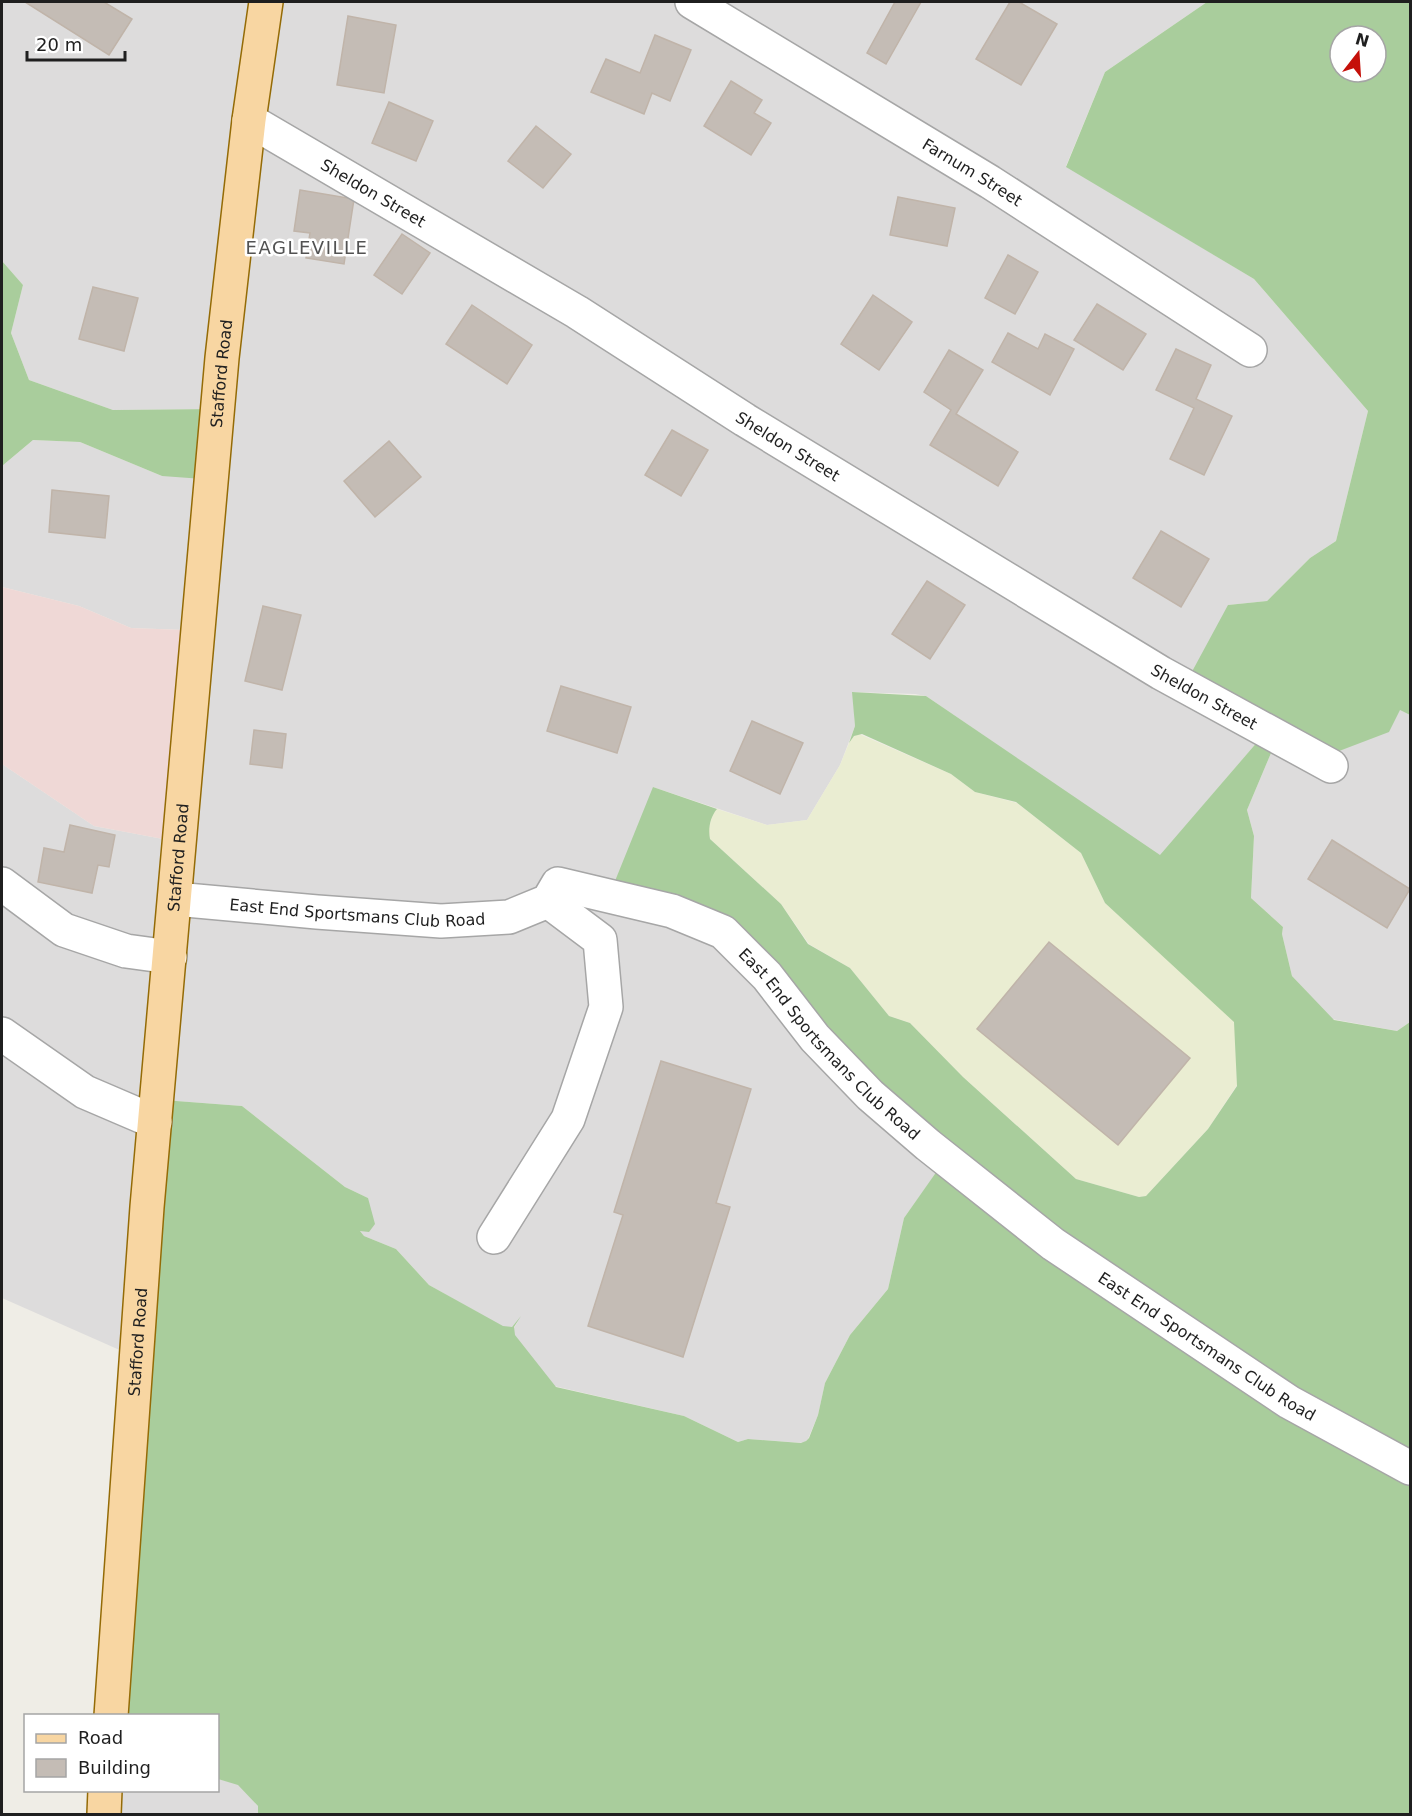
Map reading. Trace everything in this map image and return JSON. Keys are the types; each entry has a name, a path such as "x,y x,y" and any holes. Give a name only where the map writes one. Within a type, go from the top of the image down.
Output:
{"main road":[{"name":"Stafford Road","path":"111,1714 155,1122 222,358 249,120 266,2"},
{"path":"104,1815 105,1792"}],"street":[{"name":"Farnum Street","path":"692,2 990,182 1250,350"},
{"name":"Sheldon Street","path":"249,120 576,312 745,420 1161,673 1330,766"},
{"path":"2,884 64,930 126,951 170,957"},
{"name":"East End Sportsmans Club Road","path":"175,899 441,921 509,917 548,901 558,884 672,911 723,932 767,976 815,1038 870,1095 928,1145 1053,1244 1289,1402 1410,1468"},
{"path":"494,1237 568,1119 606,1007 600,940 548,901"},
{"path":"2,1034 85,1092 155,1122"}],"shaded area":[{"path":"2,2 1207,2 1105,72 1066,166 1254,279 1368,411 1336,541 1310,558 1267,601 1228,605 1259,740 1160,856 926,696 915,694 853,692 855,726 840,765 807,820 767,825 653,787 686,913 801,994 857,1061 950,1154 904,1218 888,1289 850,1335 825,1383 818,1415 804,1443 748,1439 738,1442 684,1416 554,1386 514,1335 514,1328 518,1321 512,1327 503,1327 429,1285 396,1249 364,1236 360,1231 368,1198 345,1187 242,1106 163,1100 140,1359 2,1298 2,764 94,826 179,842 185,630 131,628 79,606 2,587 2,466 33,440 80,442 162,476 215,409 113,410 29,380 11,333 23,285 2,261"},
{"path":"2,587 79,606 131,628 185,630 179,842 94,826 2,764"},
{"path":"1400,710 1410,715 1410,1022 1397,1031 1332,1019 1292,976 1282,934 1283,927 1251,898 1254,836 1247,810 1279,734"},
{"path":"219,1779 238,1784 258,1806 258,1814 105,1814 108,1792 219,1792"}],"green space":[{"path":"1207,2 1410,2 1410,715 1400,710 1389,732 1326,756 1279,734 1247,810 1254,836 1251,898 1283,927 1282,934 1292,976 1334,1020 1397,1031 1410,1022 1410,1814 258,1814 258,1806 238,1785 219,1779 219,1714 113,1714 163,1100 242,1106 345,1187 368,1198 375,1224 369,1232 360,1231 364,1236 396,1249 429,1285 503,1326 512,1327 521,1316 514,1327 515,1335 556,1387 684,1416 738,1442 748,1439 801,1443 809,1438 818,1415 825,1383 850,1335 888,1289 904,1218 949,1154 857,1061 801,994 615,881 653,787 717,809 710,823 710,839 781,904 808,944 850,968 889,1016 910,1023 963,1077 1076,1179 1139,1197 1146,1196 1208,1129 1237,1086 1234,1022 1105,903 1081,853 1016,802 975,792 951,774 862,734 854,736 849,743 855,726 852,692 926,696 1160,855 1259,740 1188,679 1228,605 1267,601 1310,558 1336,541 1368,411 1254,279 1066,167 1105,72"},
{"path":"2,261 23,285 11,333 29,380 113,410 215,409 203,479 162,476 80,442 33,440 2,466"},
{"path":"859,734 951,774 975,792 1017,803 1081,853 1105,903 1233,1020 1237,1085 1208,1129 1146,1196 1139,1197 1076,1179 963,1077 910,1023 889,1016 850,968 809,944 781,904 710,839 708,831 713,813 717,809 767,825 807,820 840,765 849,743 854,736"}],"building":[{"path":"25,2 104,2 132,19 109,55"},
{"path":"895,2 921,2 886,64 867,53"},
{"path":"1010,2 1019,2 1057,24 1021,85 976,59"},
{"path":"348,16 396,25 384,93 337,85"},
{"path":"655,35 691,50 670,101 652,93 644,114 591,92 606,59 640,73"},
{"path":"731,81 762,100 754,113 771,123 751,155 704,126"},
{"path":"389,102 433,121 416,161 372,143"},
{"path":"536,126 571,154 543,188 508,161"},
{"path":"300,190 354,199 344,264 306,258 310,233 294,231"},
{"path":"898,197 955,208 947,246 890,235"},
{"path":"402,234 430,253 402,294 374,275"},
{"path":"1008,255 1038,272 1015,314 985,298"},
{"path":"93,287 138,298 124,351 79,339"},
{"path":"873,295 912,322 879,370 841,344"},
{"path":"1097,304 1146,334 1123,370 1074,340"},
{"path":"472,305 532,345 507,384 446,344"},
{"path":"1008,333 1038,349 1045,334 1074,349 1050,395 992,362"},
{"path":"1176,349 1211,365 1196,399 1232,416 1204,475 1170,459 1194,408 1156,390"},
{"path":"949,350 983,370 956,414 1018,452 998,486 930,445 951,410 924,392"},
{"path":"672,430 708,450 681,496 645,475"},
{"path":"389,441 421,477 375,517 344,481"},
{"path":"52,490 109,496 105,538 49,532"},
{"path":"1161,531 1209,559 1181,607 1133,578"},
{"path":"927,581 965,605 930,659 892,634"},
{"path":"263,606 301,615 282,690 245,681"},
{"path":"561,686 631,707 617,753 547,731"},
{"path":"752,721 803,743 780,794 730,771"},
{"path":"254,730 286,734 282,768 250,764"},
{"path":"70,825 115,835 109,867 98,865 92,893 38,882 44,848 64,852"},
{"path":"1332,840 1410,889 1387,928 1308,879"},
{"path":"1049,942 1190,1058 1118,1145 977,1029"},
{"path":"661,1061 751,1089 716,1203 730,1207 683,1357 588,1326 623,1215 614,1212"}],"district":[{"name":"EAGLEVILLE","path":"307,248"}]}
